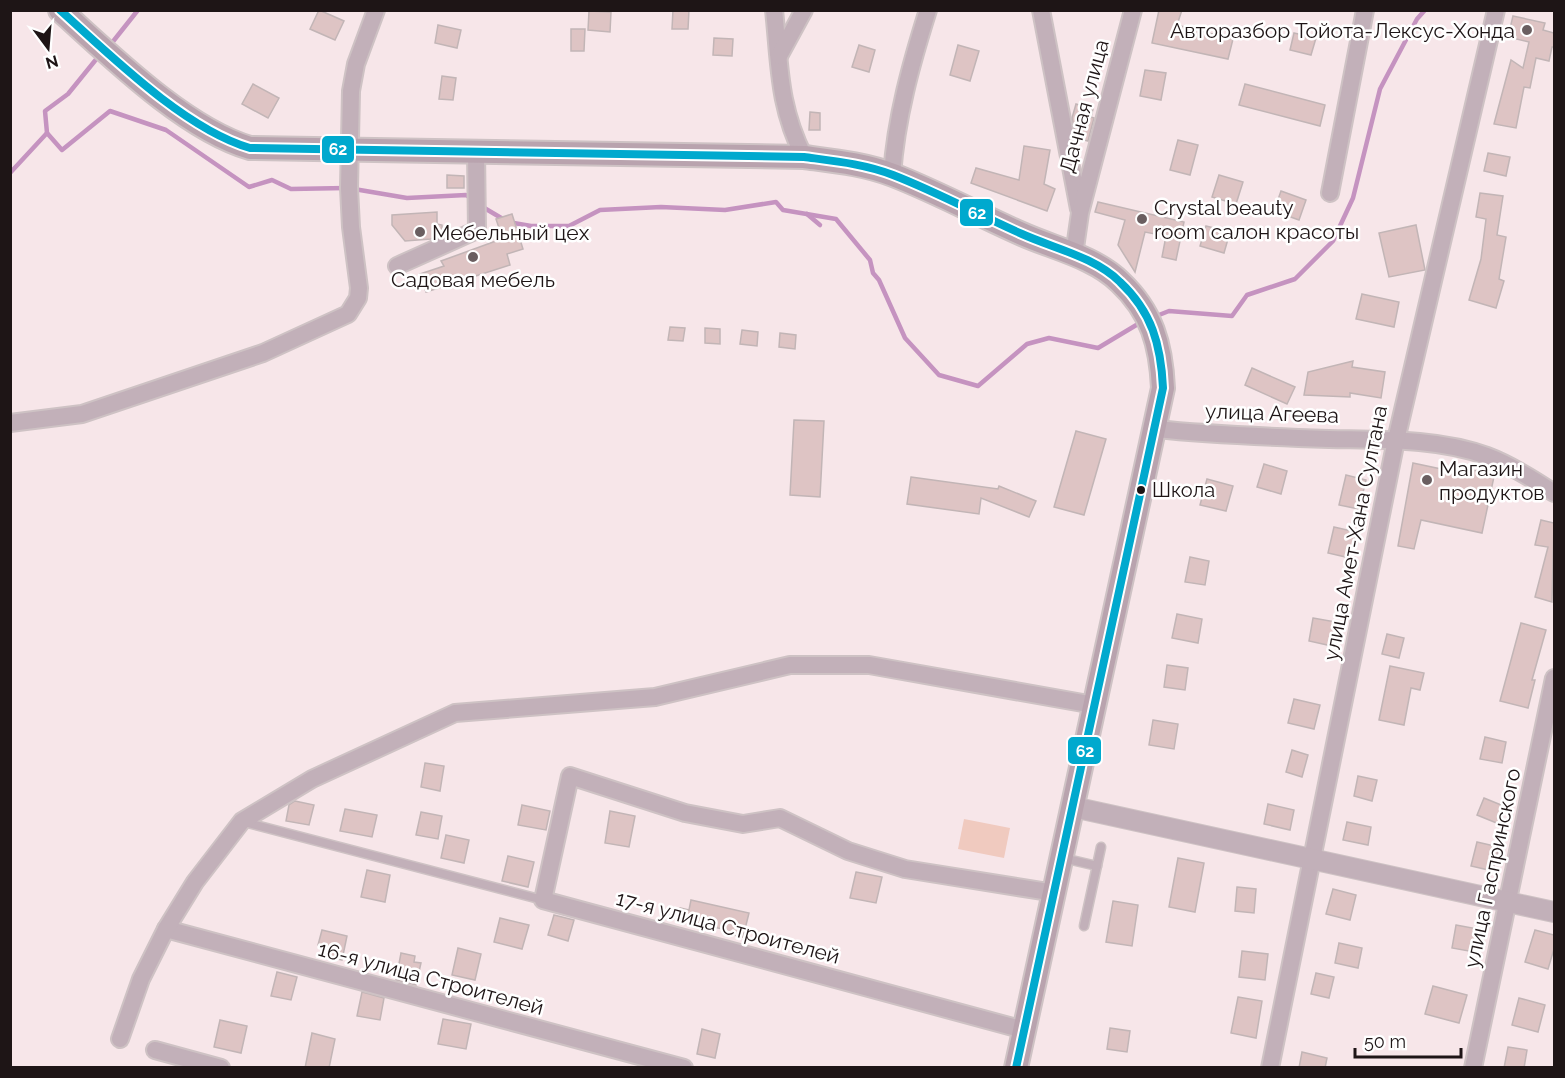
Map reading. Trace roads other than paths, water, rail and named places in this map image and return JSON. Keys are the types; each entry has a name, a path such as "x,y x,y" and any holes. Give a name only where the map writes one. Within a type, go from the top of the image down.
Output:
{"main road":[{"path":"60,10 123,66 195,122 226,141 250,148 804,157 845,162 892,175 1074,255 1119,280 1149,318 1162,359 1163,388 1156,429 1016,1068"}],"street":[{"path":"10,423 82,414 263,353 348,314 358,298 359,288 351,227 351,91 356,64 376,10"},
{"path":"774,10 782,97 791,129 804,157"},
{"path":"779,56 804,10"},
{"path":"892,175 895,136 912,61 928,10"},
{"path":"1041,10 1080,213 1074,255"},
{"name":"Дачная улица","path":"1080,213 1133,10"},
{"path":"1330,193 1365,10"},
{"name":"улица Амет-Хана Султана","path":"1270,1068 1396,440 1496,10"},
{"path":"397,266 477,230 476,151"},
{"name":"улица Агеева","path":"1156,429 1221,436 1396,440 1485,456 1521,471 1554,493"},
{"path":"120,1039 141,979 166,929 195,882 242,821 312,779 455,713 655,697 790,665 868,665 1094,705"},
{"name":"улица Гаспринского","path":"1473,1068 1554,678"},
{"path":"543,900 570,776 685,813 744,824 780,818 848,851 905,870 1055,893"},
{"path":"1073,807 1554,912"},
{"name":"17-я улица Строителей","path":"543,900 1024,1030"},
{"name":"16-я улица Строителей","path":"166,929 684,1068"},
{"path":"155,1050 221,1068"}],"lane":[{"path":"242,821 543,900"},
{"path":"1084,927 1101,847"},
{"path":"1063,858 1097,866"}],"waterway":[{"path":"111,44 138,10"},
{"path":"1154,317 1169,311 1232,316 1247,295 1295,279 1333,241 1353,198 1380,89 1417,19 1425,10"},
{"path":"10,173 47,133 45,111 68,94 98,57"},
{"path":"47,133 62,150 110,111 166,130 249,187 272,180 291,189 346,188"},
{"path":"354,189 407,198 466,195 472,199"},
{"path":"481,206 508,222 531,226 569,226 600,210 661,207 725,210 776,202 783,210 836,219 870,260 873,273 879,280 905,338 939,375 978,386 1027,344 1049,338 1098,348 1143,321"},
{"path":"807,214 820,225"}],"place":[{"name":"Авторазбор Тойота-Лексус-Хонда","path":"1527,30"},
{"name":"Crystal beauty room салон красоты","path":"1142,219"},
{"name":"Мебельный цех","path":"420,232"},
{"name":"Садовая мебель","path":"473,257"},
{"name":"Магазин продуктов","path":"1427,480"},
{"name":"Школа","path":"1141,490"}]}
